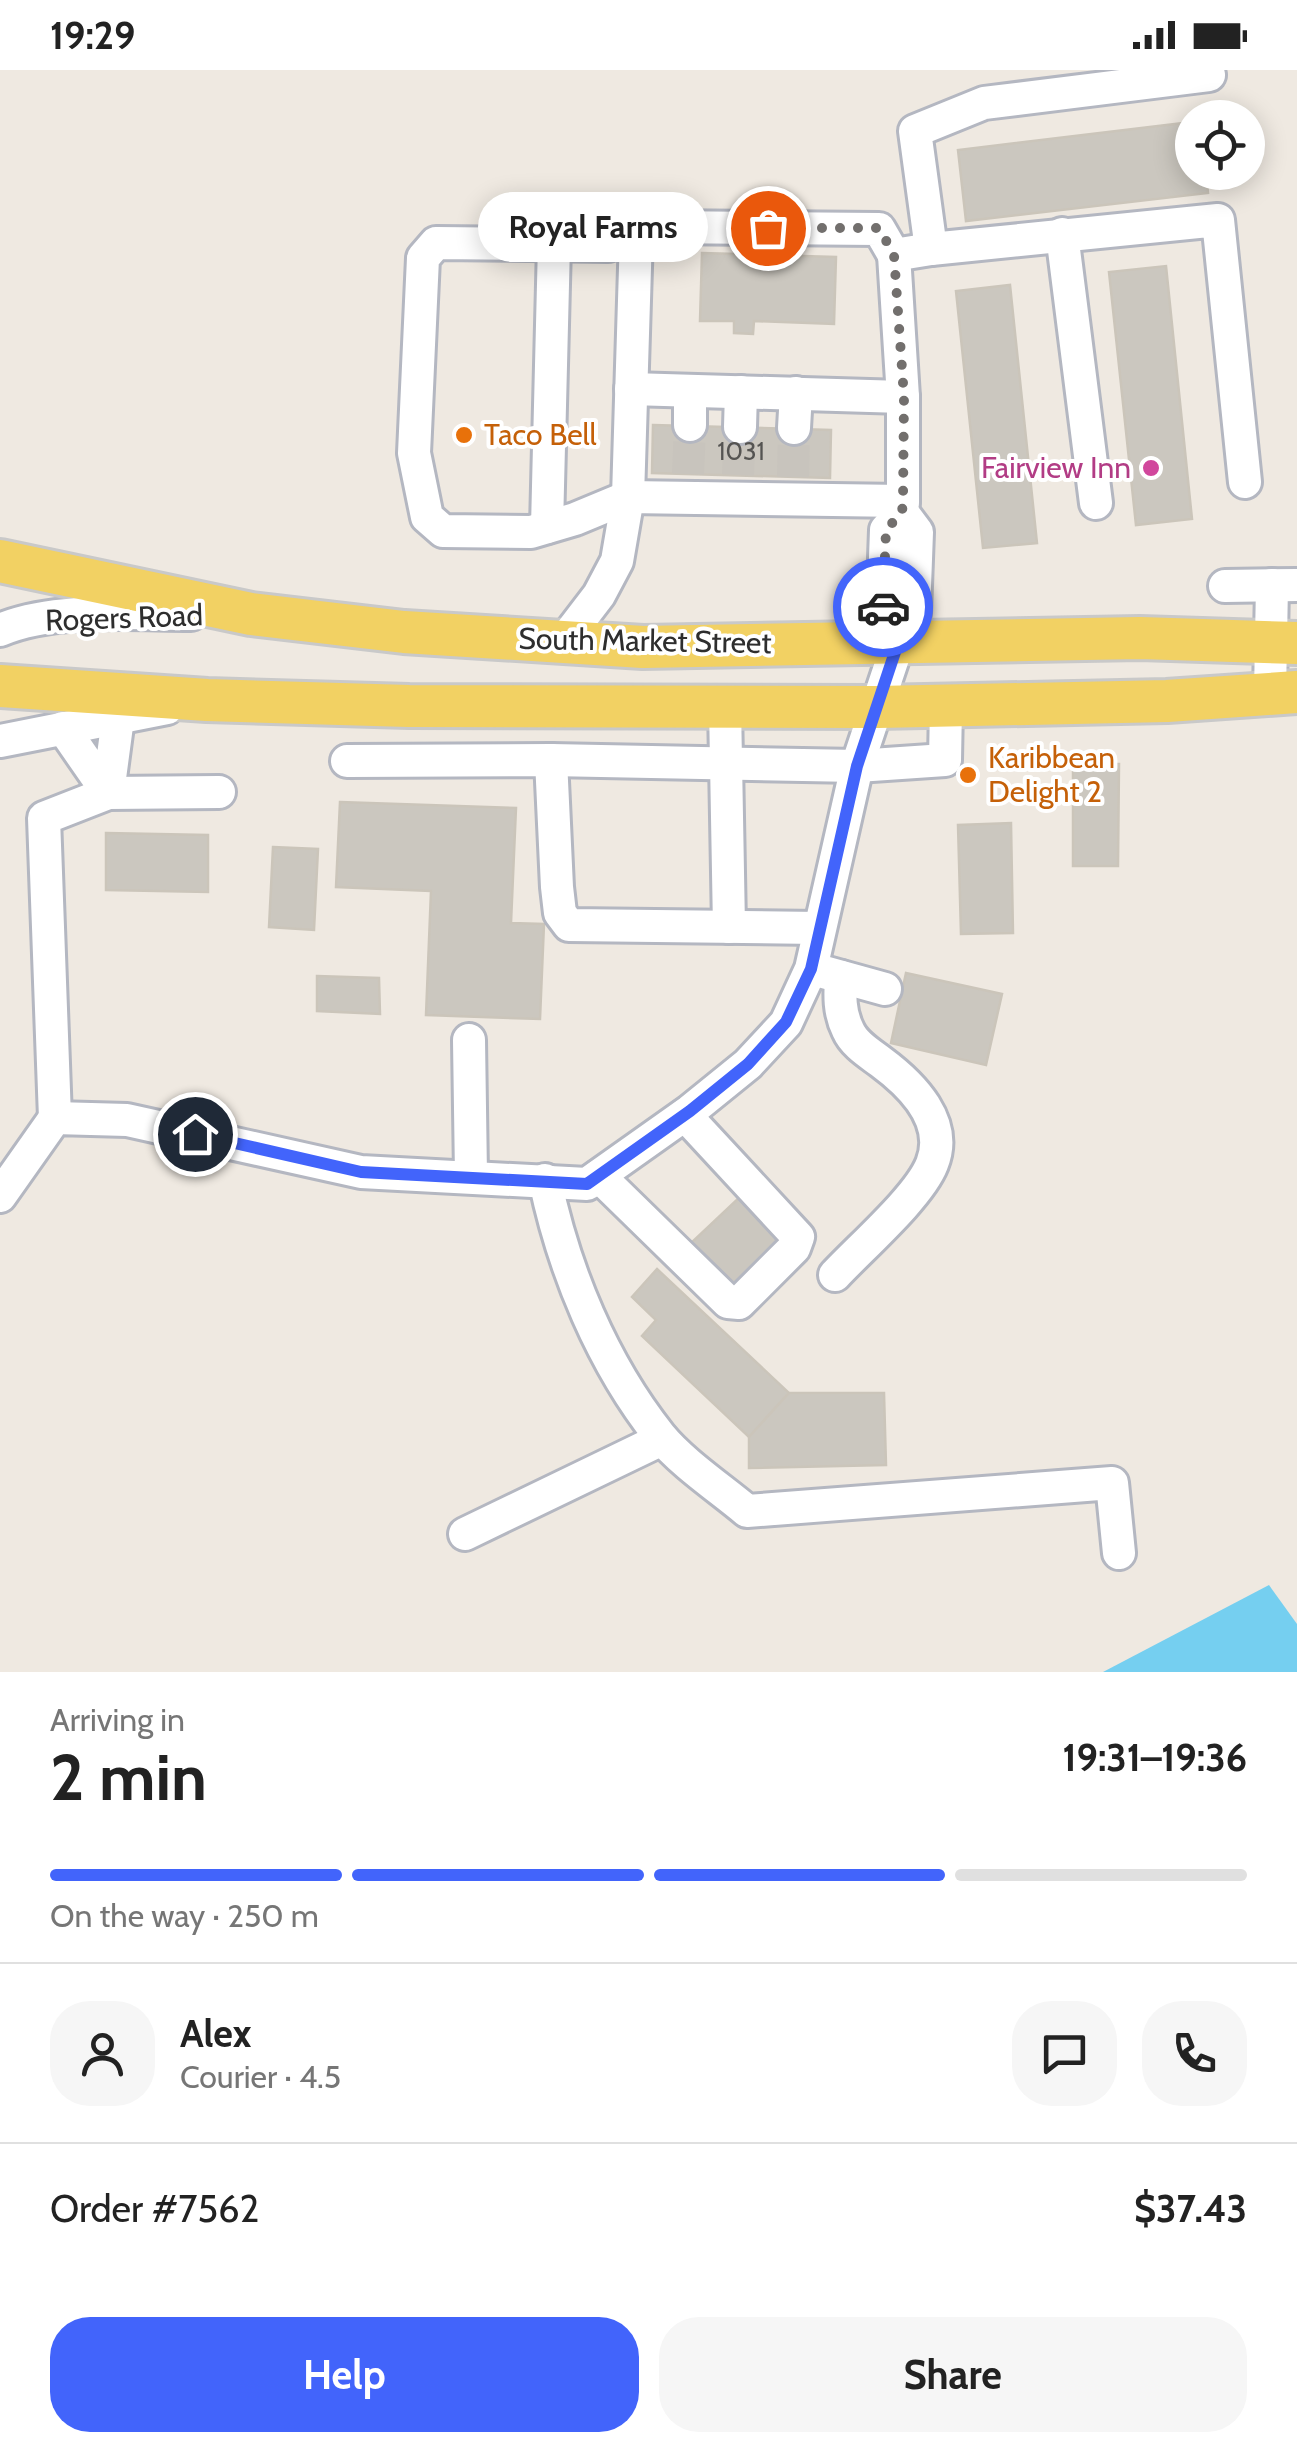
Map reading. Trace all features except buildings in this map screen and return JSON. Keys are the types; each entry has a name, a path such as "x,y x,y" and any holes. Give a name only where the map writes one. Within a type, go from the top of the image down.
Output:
{"main road":[{"name":"South Market Street","path":"0,560 251,614 404,632 644,647 899,633 1284,643"},
{"name":"South Market Street","path":"0,686 207,700 409,706 946,706 1166,701 1283,693"}],"street":[{"path":"931,249 915,131 984,103 1209,75"},
{"path":"894,255 1218,220 1245,482"},
{"path":"835,1275 912,1192 932,1166 938,1144 933,1120 913,1090 849,1033 826,973 819,928 857,766 899,633 883,613 886,530 902,507 904,397 894,255 879,228 658,227 608,245 436,243 423,258 414,453 427,518 443,531 531,532 628,498 688,486 792,488 902,507"},
{"path":"1062,234 1096,503"},
{"path":"564,642 617,561 628,498 636,235"},
{"path":"547,527 554,244"},
{"path":"631,389 904,397"},
{"path":"690,390 690,426"},
{"path":"740,427 741,392"},
{"path":"794,428 796,394"},
{"path":"1225,586 1284,585 1283,693"},
{"name":"Rogers Road","path":"0,630 18,623 102,614 251,614"},
{"path":"0,741 207,700"},
{"path":"725,706 729,927"},
{"path":"347,761 857,766 946,760 946,706"},
{"path":"108,793 118,718"},
{"path":"64,728 108,793"},
{"path":"551,760 557,887 560,914 569,925 819,928"},
{"path":"0,1196 55,1118 44,818 108,793 219,792"},
{"path":"55,1118 127,1120 361,1172 587,1184 685,1115 748,1064 826,973"},
{"path":"826,973 885,989"},
{"path":"469,1040 471,1176"},
{"path":"600,1176 728,1302 739,1303 794,1248 798,1238 685,1115"},
{"path":"544,1180 554,1221 603,1351 662,1439 747,1512 1112,1484 1119,1552"},
{"path":"465,1534 662,1439"}],"water":[{"path":"1269,1585 1297,1624 1297,1672 1103,1672"}],"tunnel":[{"path":"688,474 690,425"},
{"path":"738,475 740,427"},
{"path":"793,477 794,428"}],"way so far":[{"path":"768,228 879,228 894,255 904,397 903,501 902,512 886,530 883,607"}],"place":[{"name":"Royal Farms","path":"768,228"},
{"name":"Taco Bell","path":"464,435"},
{"name":"Fairview Inn","path":"1151,468"},
{"name":"Karibbean Delight 2","path":"968,775"}],"route":[{"path":"195,1134 361,1172 587,1184 690,1111 748,1064 786,1022 811,969 857,766 899,640 900,625 883,613 883,607"}]}
